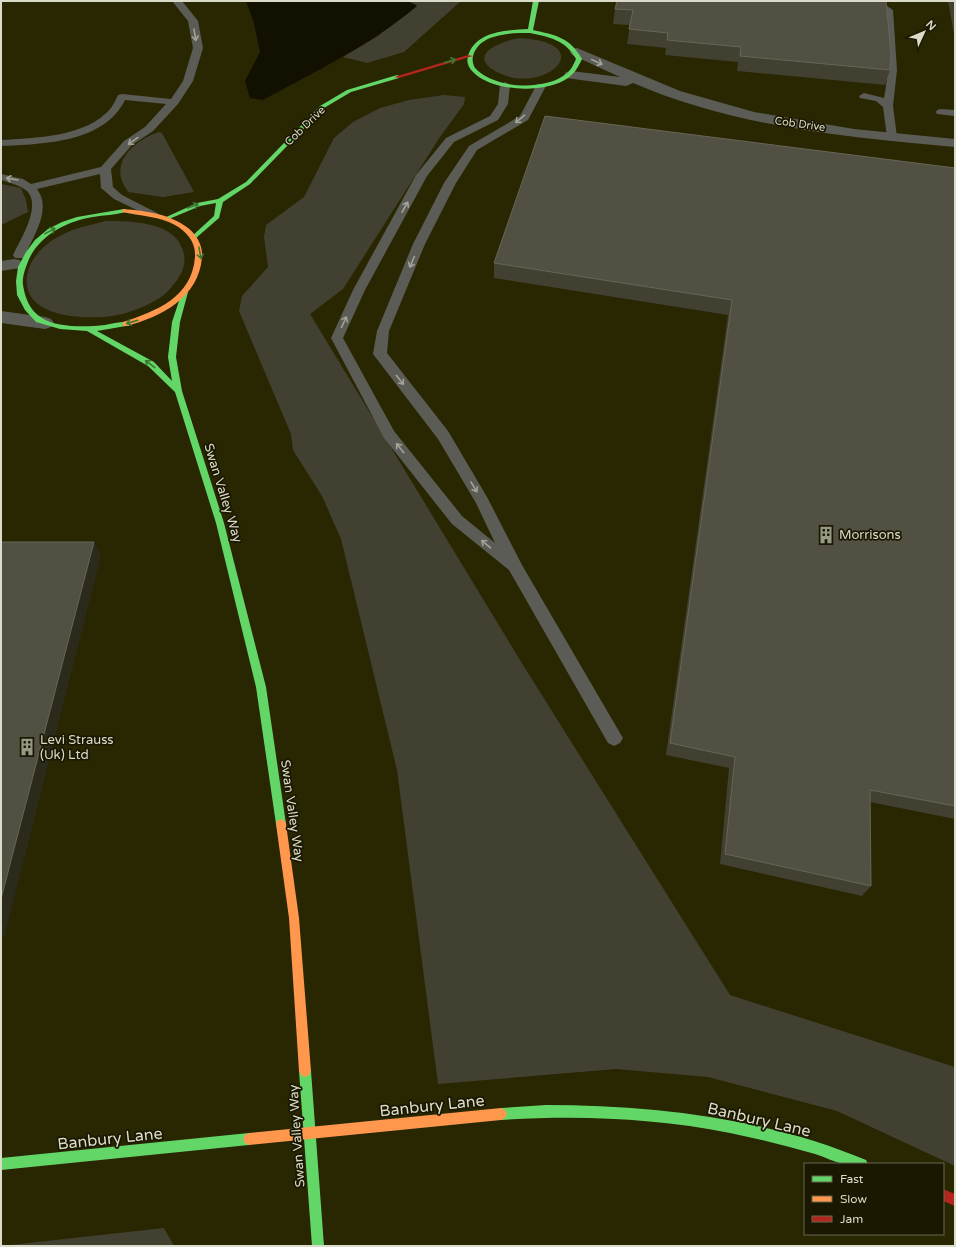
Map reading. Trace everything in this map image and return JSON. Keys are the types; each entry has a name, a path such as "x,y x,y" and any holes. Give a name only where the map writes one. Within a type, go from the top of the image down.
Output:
{"street":[{"path":"530,31 536,1"},
{"path":"530,31 560,38 570,44 577,52 578,64 571,75 558,82 541,86 521,87 490,81 479,74 471,66 470,56 474,47 484,40 502,33 530,31"},
{"name":"Cob Drive","path":"577,52 649,85 690,100 763,119 892,137 955,143"},
{"name":"Cob Drive","path":"167,218 199,204 220,201 248,183 322,107 348,91 470,56"},
{"name":"Cob Drive","path":"404,75 444,74"},
{"path":"464,74 479,74"},
{"name":"Cob Drive","path":"571,75 649,85"},
{"path":"194,237 217,217 220,201"},
{"path":"1,317 45,323 66,328 89,330 117,326 144,318 167,307 185,292 197,276 201,262 200,249 194,237 182,227 167,218 153,214 124,211 94,214 71,221 38,237 11,262 10,281 13,298 25,312 45,323"},
{"name":"Swan Valley Way","path":"185,292 176,322 172,357 178,391 220,523 261,687 294,918 318,1246"},
{"name":"Swan Valley Way","path":"89,330 120,345 152,364 178,391"},
{"name":"Banbury Lane","path":"1,1164 515,1113 615,1111 712,1123 827,1151 859,1163"},
{"path":"944,1195 955,1200"}],"lane":[{"path":"31,187 105,169 128,143 149,129 174,102 188,81 198,48 193,21 177,1"},
{"path":"872,1 888,10 891,35 893,87 888,106 892,137"},
{"path":"505,85 503,104 494,118 450,140 422,175 360,290 337,338 389,434 457,520 516,569"},
{"path":"541,86 524,118 473,148 450,183 419,244 383,331 380,354 443,435 482,501 516,569 614,738"},
{"path":"864,96 879,99 888,106"},
{"path":"1,143 65,137 98,123 113,112 122,97 174,102"},
{"path":"941,112 955,113"},
{"path":"105,169 107,188 118,197 153,214"},
{"path":"1,177 19,180 31,187 37,196 38,208 11,262"}],"shaded area":[{"path":"1,1 955,1 955,1246 1,1246"},
{"path":"246,1 407,1 417,6 381,33 362,45 263,100 250,98 245,81 260,52 254,23"},
{"path":"407,1 461,1 404,52 367,63 343,57 378,36 417,5"},
{"path":"520,38 544,42 557,49 561,57 557,66 547,73 533,78 516,78 499,73 489,67 485,61 485,55 489,50 503,42"},
{"path":"444,95 465,97 464,104 440,137 343,289 310,314 523,665 730,995 955,1067 955,1166 837,1111 708,1077 616,1069 438,1084 397,770 341,539 322,496 293,450 291,434 239,311 242,296 268,267 264,237 266,225 304,197 334,138 353,122 380,108 409,100"},
{"path":"159,132 162,133 194,192 163,197 128,192 122,182 120,170 126,155 144,138"},
{"path":"1,184 21,188 26,200 28,212 1,225"},
{"path":"106,221 126,221 149,224 169,232 177,239 184,254 184,266 180,276 168,291 164,295 143,307 112,316 78,317 60,314 45,309 33,300 27,288 28,271 30,265 40,250 65,233"},
{"path":"164,1228 174,1246 1,1246"}],"building":[{"path":"617,1 886,1 891,55 890,70 740,56 741,47 667,40 668,33 629,29 633,10 615,9"},
{"name":"Morrisons","path":"545,116 955,168 955,806 870,790 871,886 725,854 735,757 670,743 732,300 494,263"},
{"name":"Levi Strauss (Uk) Ltd","path":"1,542 94,542 1,899"}],"traffic: fast":[{"path":"530,31 536,1"},
{"path":"530,31 552,36 570,46 579,59 574,70 554,83 526,87 512,86 486,79 472,68 470,64 470,57 473,49 486,38 504,33 530,31"},
{"path":"167,218 199,204 220,201 248,183 322,107 349,91 397,77"},
{"path":"194,237 217,217 220,201"},
{"path":"124,211 86,216 64,223 50,231 38,241 28,254 22,267 19,281 21,295 27,308 39,320 60,327 82,329 104,328 126,324"},
{"path":"185,292 176,322 172,357 178,391 220,523 261,687 281,824"},
{"path":"89,329 151,364 178,391"},
{"path":"305,1071 318,1246"},
{"path":"501,1114 546,1111 592,1111 684,1119 775,1137 819,1149 859,1163"},
{"path":"1,1164 249,1139"}],"traffic: slow":[{"path":"124,211 150,214 176,223 187,230 195,240 199,251 198,266 195,275 189,287 183,294 161,310 147,317 126,324"},
{"path":"281,824 294,918 305,1071"},
{"path":"249,1139 501,1114"}],"traffic: jam":[{"path":"397,77 470,56"},
{"path":"944,1195 955,1200"}],"place":[{"name":"Morrisons","path":"826,535"},
{"name":"Levi Strauss (Uk) Ltd","path":"27,747"}]}
